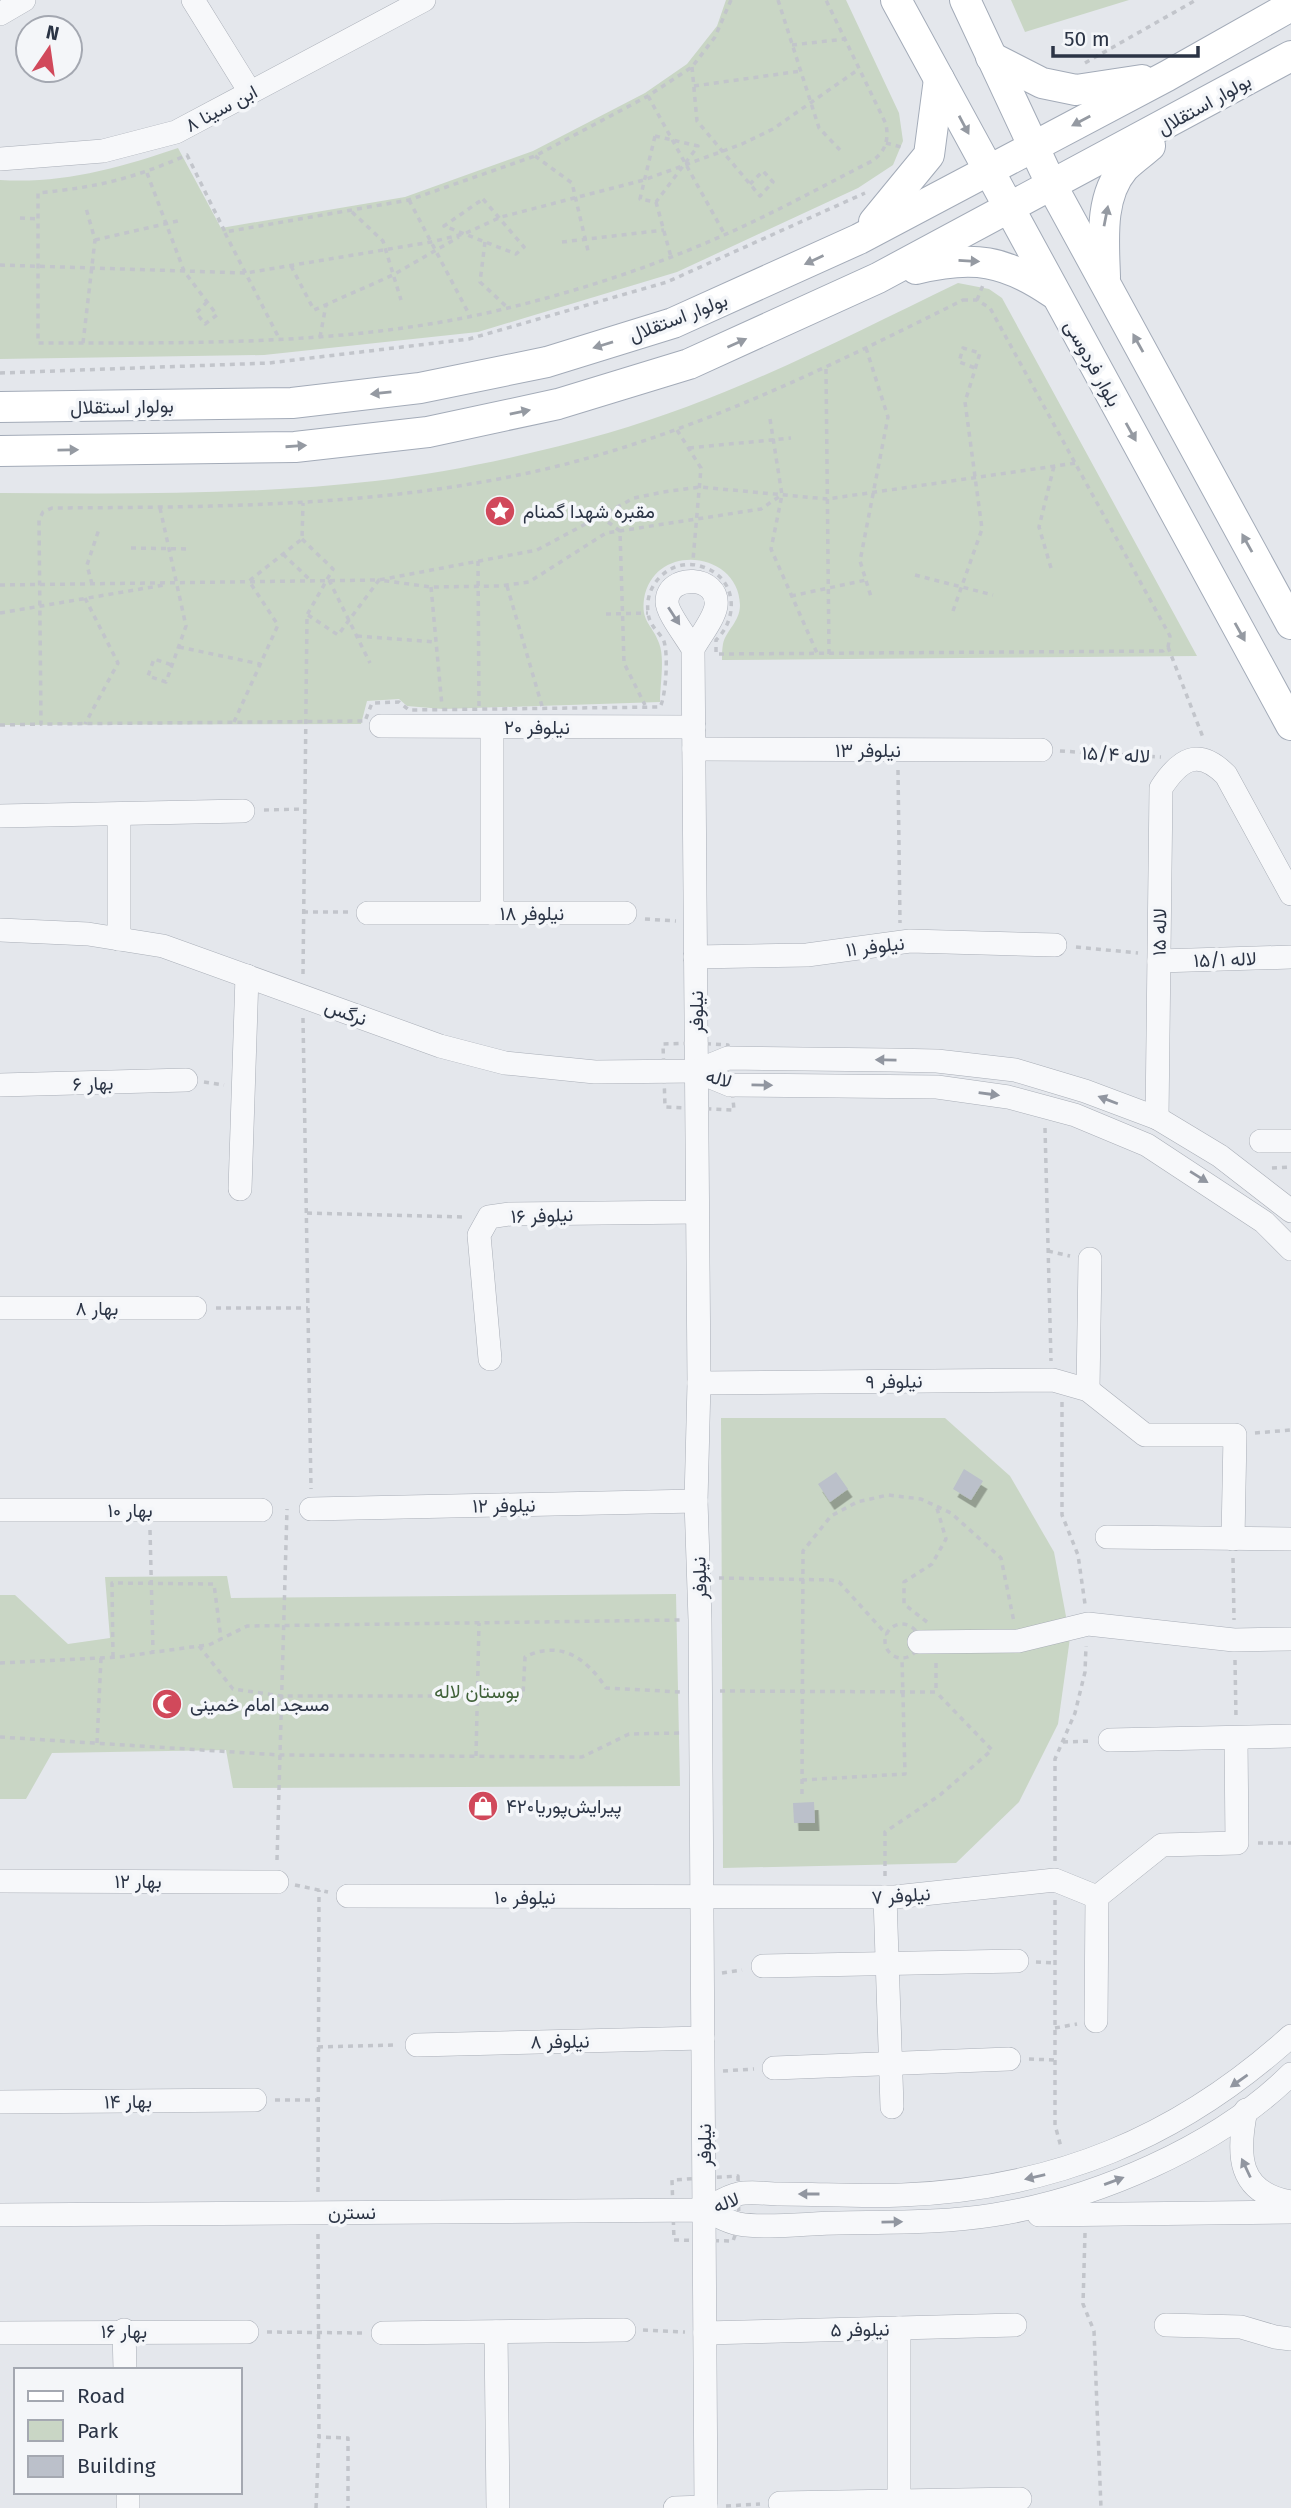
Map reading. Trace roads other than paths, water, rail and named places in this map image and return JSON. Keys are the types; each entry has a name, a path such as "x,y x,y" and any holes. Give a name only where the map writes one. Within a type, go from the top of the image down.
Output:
{"main road":[{"name":"بلوار فردوسی","path":"896,0 1291,725"},
{"path":"965,0 1052,186 1291,624"},
{"name":"بولوار استقلال","path":"0,407 292,403 421,388 547,362 673,323 859,239 1167,76 1291,6"},
{"name":"بولوار استقلال","path":"0,451 295,447 428,432 558,404 689,364 878,278 1188,114 1291,56"},
{"path":"991,57 1042,83 1076,90 1167,76"},
{"path":"859,239 898,197 929,155 939,78"},
{"path":"1105,284 1103,228 1110,196 1123,169 1188,114"},
{"path":"878,278 953,260 990,262 1026,274 1057,296"}],"street":[{"path":"0,14 24,0"},
{"path":"193,0 250,92"},
{"name":"ابن سینا ۸","path":"0,159 103,151 176,132 424,0"},
{"name":"نیلوفر","path":"693,649 699,1383 696,1501 700,1578 706,2508"},
{"path":"485,718 492,913"},
{"name":"نیلوفر ۲۰","path":"381,726 485,718 694,738"},
{"name":"نیلوفر ۱۳","path":"694,738 898,750 1041,750"},
{"name":"لاله ۱۵","path":"1157,1118 1161,788 1173,769 1201,760 1226,775 1291,894"},
{"path":"0,816 243,811"},
{"path":"118,814 118,939"},
{"name":"نیلوفر ۱۸","path":"368,913 625,913"},
{"name":"نرگس","path":"0,930 88,934 163,946 440,1046 505,1063 595,1072 696,1071"},
{"name":"نیلوفر ۱۱","path":"695,957 807,956 900,943 1055,945"},
{"name":"لاله ۱۵/۱","path":"1159,961 1291,957"},
{"path":"240,1189 247,976"},
{"name":"لاله","path":"696,1071 728,1058 937,1061 1015,1070 1085,1091 1157,1118 1220,1156 1291,1211"},
{"name":"لاله","path":"696,1071 730,1085 937,1087 1008,1097 1075,1115 1157,1151 1264,1222 1291,1249"},
{"name":"بهار ۶","path":"0,1085 186,1080"},
{"path":"1261,1141 1291,1141"},
{"name":"نیلوفر ۱۶","path":"490,1359 479,1235 489,1217 510,1214 697,1212"},
{"path":"1090,1259 1088,1390 1145,1435 1235,1435 1233,1539"},
{"name":"بهار ۸","path":"0,1308 195,1308"},
{"name":"نیلوفر ۹","path":"699,1383 1053,1380 1088,1390"},
{"name":"نیلوفر ۱۲","path":"311,1509 696,1501"},
{"name":"بهار ۱۰","path":"0,1510 261,1510"},
{"path":"1107,1537 1291,1539"},
{"path":"928,1642 1018,1641 1088,1624 1234,1640 1291,1639"},
{"path":"1110,1740 1291,1736"},
{"path":"1096,2021 1097,1897 1162,1844 1237,1843 1236,1738"},
{"name":"نیلوفر ۷","path":"702,1898 885,1897 1055,1880 1097,1897"},
{"name":"بهار ۱۲","path":"0,1881 277,1882"},
{"name":"نیلوفر ۱۰","path":"348,1896 702,1898"},
{"path":"885,1897 892,2107"},
{"path":"763,1966 1017,1961"},
{"name":"لاله","path":"704,2210 737,2194 901,2195 986,2188 1067,2170 1128,2147 1195,2111 1251,2073 1291,2036"},
{"name":"نیلوفر ۸","path":"417,2045 703,2038"},
{"path":"774,2068 1009,2059"},
{"name":"لاله","path":"704,2210 739,2224 908,2222 993,2215 1065,2199 1137,2173 1209,2136 1272,2093 1291,2074"},
{"name":"بهار ۱۴","path":"0,2102 256,2100"},
{"path":"1246,2110 1241,2161 1254,2185 1280,2200 1291,2202"},
{"name":"نسترن","path":"0,2214 704,2210"},
{"path":"993,2215 1291,2212"},
{"name":"نیلوفر ۵","path":"705,2333 1015,2325"},
{"path":"1166,2325 1241,2327 1291,2339"},
{"path":"899,2328 899,2501"},
{"path":"124,2330 125,2368"},
{"name":"بهار ۱۶","path":"0,2333 124,2330 247,2332"},
{"path":"383,2333 624,2330"},
{"path":"496,2332 498,2508"},
{"path":"780,2503 1020,2499"},
{"path":"675,2508 706,2508"}],"place":[{"name":"مقبره شهدا گمنام","path":"500,511"},
{"name":"مسجد امام خمینی","path":"167,1704"},
{"name":"پیرایش‌پوریا۴۲۰","path":"483,1806"}],"park label":[{"name":"بوستان لاله","path":"477,1691"}]}
